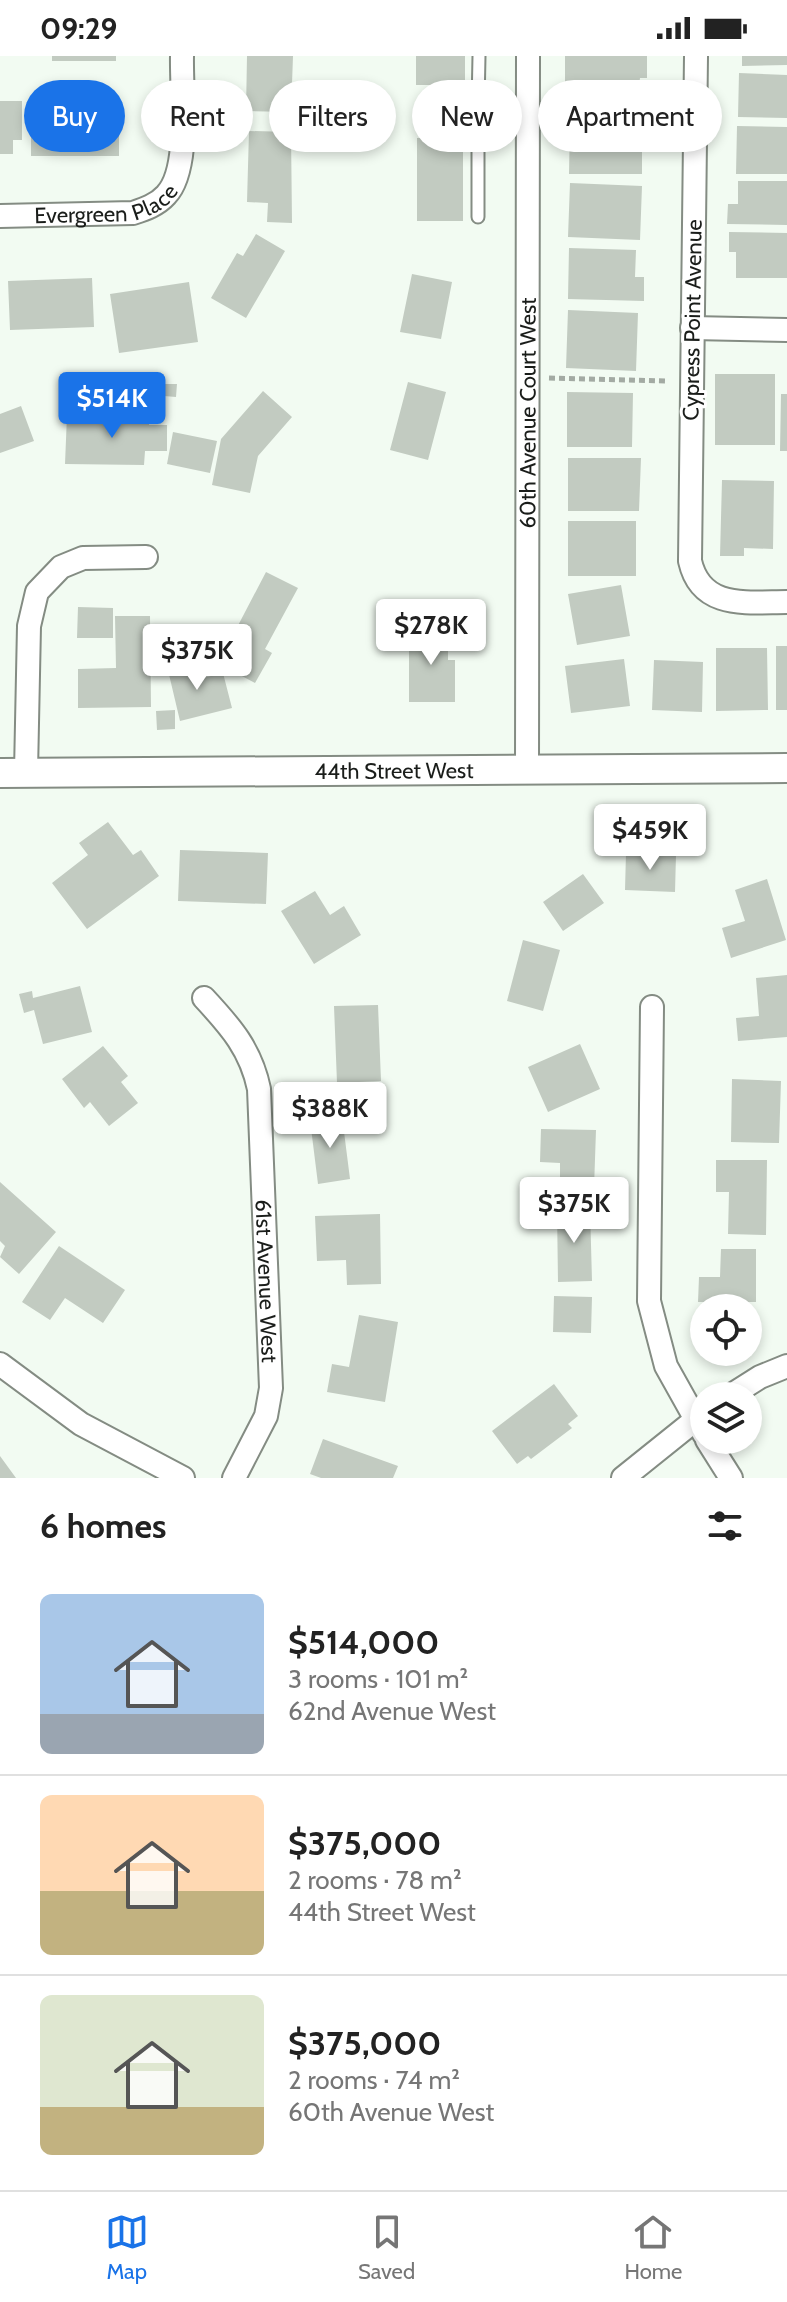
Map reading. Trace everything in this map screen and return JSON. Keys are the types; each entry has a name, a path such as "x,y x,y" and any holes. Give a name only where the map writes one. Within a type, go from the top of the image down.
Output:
{"street":[{"name":"Evergreen Place","path":"0,216 133,213 151,207 167,195 177,179 181,161 182,56"},
{"name":"60th Avenue Court West","path":"527,769 528,56"},
{"name":"Cypress Point Avenue","path":"696,56 689,547 697,582 715,599 787,602"},
{"path":"692,328 787,330"},
{"path":"13,772 29,626 37,592 61,567 83,558 146,557"},
{"name":"44th Street West","path":"13,772 787,768"},
{"name":"61st Avenue West","path":"204,998 241,1039 253,1063 259,1089 271,1388 266,1416 234,1478"},
{"path":"652,1007 649,1301 666,1366 690,1404"},
{"path":"0,1364 81,1424 183,1478"},
{"path":"752,1382 787,1366"},
{"path":"623,1478 690,1430"},
{"path":"716,1454 731,1478"}],"lane":[{"path":"479,56 479,80"},
{"path":"522,109 527,109"},
{"path":"478,152 478,217"}],"path":[{"path":"528,378 668,381"}],"building":[{"path":"52,56 116,56 116,61 52,61"},
{"path":"247,56 293,56 292,80 269,80 269,112 253,111 253,80 247,80"},
{"path":"416,56 465,56 465,80 416,80"},
{"path":"565,56 647,56 647,78 565,80"},
{"path":"742,56 787,56 787,65 742,66"},
{"path":"739,73 787,75 787,118 738,117"},
{"path":"0,101 22,101 22,140 13,140 13,154 0,154"},
{"path":"737,126 787,127 787,174 736,174"},
{"path":"253,131 269,131 269,152 291,152 292,223 267,222 268,203 247,202 248,152 253,152"},
{"path":"31,152 119,152 119,156 31,156"},
{"path":"417,152 463,152 463,221 417,221"},
{"path":"569,152 642,152 642,174 569,174"},
{"path":"738,181 787,181 787,225 727,224 728,204 738,204"},
{"path":"570,183 642,186 640,240 568,237"},
{"path":"729,232 787,233 787,278 736,278 736,252 729,252"},
{"path":"256,234 285,251 246,318 211,298 237,253 243,256"},
{"path":"569,248 636,250 635,277 644,277 644,301 568,299"},
{"path":"412,274 452,282 441,339 400,332"},
{"path":"92,278 94,327 10,330 8,281"},
{"path":"189,282 198,342 119,353 110,294"},
{"path":"568,310 638,313 636,371 566,368"},
{"path":"715,374 775,374 775,445 715,445"},
{"path":"408,382 446,392 428,460 390,450"},
{"path":"165,384 177,384 176,397 164,396"},
{"path":"263,391 292,417 258,456 250,493 212,485 221,439"},
{"path":"567,392 633,393 632,447 567,447"},
{"path":"781,394 787,394 787,451 780,451"},
{"path":"21,406 34,441 0,453 0,414"},
{"path":"67,415 149,417 149,425 167,425 167,451 145,451 144,465 65,464"},
{"path":"173,432 217,441 210,473 167,464"},
{"path":"568,458 641,458 639,511 568,511"},
{"path":"722,480 774,481 773,549 744,548 744,556 720,556"},
{"path":"568,521 636,521 636,576 568,576"},
{"path":"266,572 298,588 265,649 272,653 255,683 225,667 239,640 232,637"},
{"path":"621,585 630,636 577,645 568,594"},
{"path":"78,607 113,608 113,638 77,638"},
{"path":"115,616 150,616 151,707 78,708 78,669 116,668"},
{"path":"409,630 448,630 448,660 455,660 455,702 409,702"},
{"path":"776,646 787,646 787,710 776,710"},
{"path":"716,648 767,648 768,710 716,711"},
{"path":"624,659 630,706 571,713 565,666"},
{"path":"194,660 199,679 223,673 232,708 180,721 167,666"},
{"path":"654,660 703,662 702,712 652,710"},
{"path":"175,710 175,729 157,730 156,711"},
{"path":"108,822 133,855 141,850 159,876 87,929 52,883 88,855 79,843"},
{"path":"180,850 268,853 266,904 178,901"},
{"path":"626,853 676,855 675,892 625,890"},
{"path":"583,874 604,903 563,931 543,902"},
{"path":"767,879 786,940 731,958 722,928 745,921 735,890"},
{"path":"315,891 330,915 344,906 361,935 314,964 281,911"},
{"path":"523,940 560,950 543,1011 507,1001"},
{"path":"787,975 787,1037 738,1041 736,1018 759,1016 756,978"},
{"path":"80,986 92,1032 43,1044 34,1010 24,1013 19,994 32,991 33,998"},
{"path":"378,1005 381,1081 337,1083 334,1006"},
{"path":"580,1044 600,1089 548,1112 528,1067"},
{"path":"103,1046 128,1076 121,1082 138,1103 109,1126 90,1102 84,1108 62,1079"},
{"path":"732,1079 781,1081 779,1143 731,1142"},
{"path":"342,1116 350,1179 318,1184 310,1120"},
{"path":"541,1129 596,1130 594,1188 560,1187 560,1163 540,1162"},
{"path":"716,1160 767,1160 766,1235 728,1234 729,1192 716,1192"},
{"path":"0,1182 56,1232 19,1274 0,1257 5,1246 0,1241"},
{"path":"590,1208 592,1281 558,1282 557,1209"},
{"path":"380,1214 381,1284 347,1285 346,1260 317,1261 315,1216"},
{"path":"59,1246 125,1290 103,1323 65,1298 50,1320 22,1302"},
{"path":"721,1249 756,1249 756,1294 698,1294 699,1277 720,1277"},
{"path":"554,1296 592,1297 591,1333 553,1332"},
{"path":"359,1315 398,1322 385,1402 327,1392 332,1364 349,1367"},
{"path":"554,1384 578,1416 568,1424 572,1428 531,1459 528,1456 517,1464 492,1431"},
{"path":"323,1439 398,1466 393,1478 321,1478 310,1474"},
{"path":"0,1456 16,1478 0,1478"}]}
